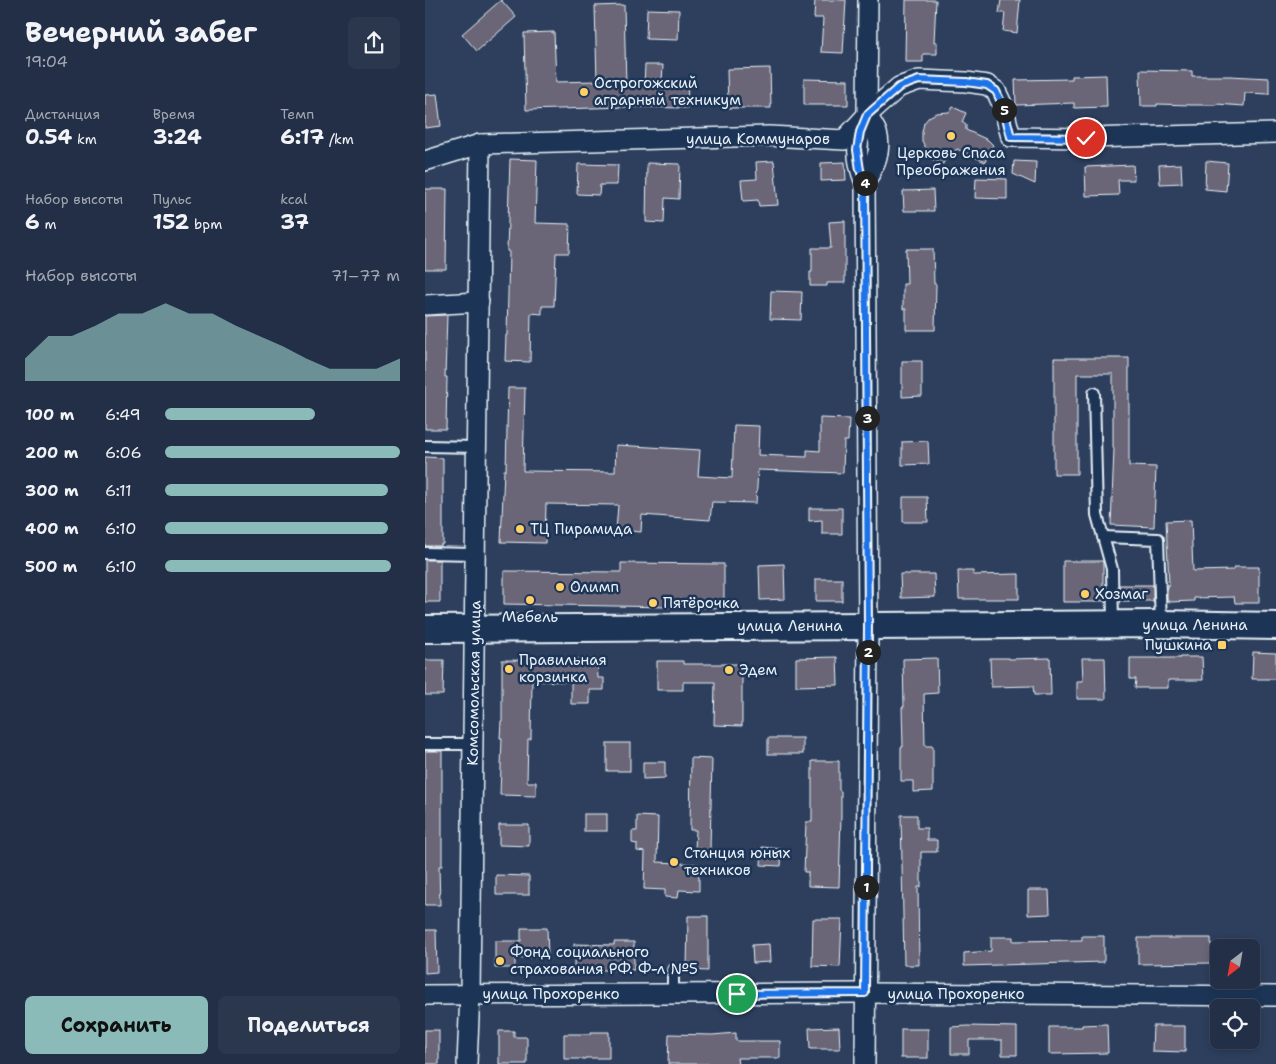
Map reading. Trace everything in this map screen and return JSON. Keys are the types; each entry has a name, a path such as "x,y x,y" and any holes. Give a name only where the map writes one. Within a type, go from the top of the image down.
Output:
{"main road":[{"name":"улица Ленина","path":"425,629 1161,624 1276,626"}],"street":[{"path":"865,1064 868,626 865,183 860,170 857,150 860,132 867,115 868,0"},
{"name":"улица Коммунаров","path":"425,162 480,144 769,136 844,140 867,115 899,87 919,80 941,80 987,85 996,91 1003,106 1011,137 1086,138 1276,133"},
{"name":"Комсомольская улица","path":"467,1064 470,994 480,144"},
{"path":"425,305 479,302"},
{"name":"улица Прохоренко","path":"425,995 865,993 1276,996"}],"lane":[{"path":"1094,393 1097,515 1112,569 1113,625"},
{"path":"425,446 477,447"},
{"path":"1103,537 1159,539 1161,624"},
{"path":"425,552 475,554"},
{"path":"425,744 473,744"},
{"path":"673,970 673,994"}],"building":[{"path":"501,0 516,17 477,51 462,34"},
{"path":"815,0 846,0 843,53 821,52 823,18 814,18"},
{"path":"906,0 936,0 934,42 937,42 937,54 923,54 923,62 905,62"},
{"path":"1001,0 1020,0 1017,33 1003,31 1005,13 999,13"},
{"path":"624,5 626,86 644,86 645,65 663,65 662,83 688,83 687,108 626,107 526,110 524,33 554,32 556,82 597,81 595,6"},
{"path":"647,9 679,10 678,40 646,39"},
{"path":"770,68 771,108 728,108 727,69"},
{"path":"1140,70 1192,71 1192,76 1269,78 1269,94 1245,93 1244,106 1157,104 1157,106 1141,106"},
{"path":"1106,75 1107,107 1074,108 1074,103 1016,105 1015,80 1072,79 1072,76"},
{"path":"804,79 848,80 848,105 804,105"},
{"path":"437,94 441,126 425,128 425,95"},
{"name":"Церковь Спаса Преображения","path":"953,107 966,113 962,122 966,125 966,130 988,140 993,145 985,162 957,149 952,154 947,155 943,164 929,158 931,153 922,141 924,123 936,113 949,112"},
{"path":"510,159 537,160 535,223 570,224 569,253 556,253 554,306 542,306 542,314 531,313 530,362 505,361"},
{"path":"774,161 778,205 759,206 758,200 743,201 741,180 757,179 756,162"},
{"path":"1014,161 1036,162 1035,184 1013,174"},
{"path":"1206,161 1228,163 1226,191 1205,189"},
{"path":"845,162 846,180 821,181 821,163"},
{"path":"647,163 680,164 679,199 665,198 664,223 646,222"},
{"path":"578,164 618,165 617,185 600,185 599,195 577,194"},
{"path":"1181,164 1182,183 1160,184 1159,165"},
{"path":"1133,165 1134,180 1118,180 1119,195 1086,196 1085,167"},
{"path":"976,178 1007,179 1007,199 975,198"},
{"path":"425,189 447,189 446,269 425,269"},
{"path":"933,190 934,211 904,211 903,191"},
{"path":"845,221 845,283 827,283 827,286 810,286 812,248 831,248 829,222"},
{"path":"906,249 933,249 934,284 936,284 935,330 906,330 906,309 903,309 903,284 907,284"},
{"path":"771,291 802,292 801,320 770,319"},
{"path":"447,315 446,429 425,429 425,316"},
{"path":"1054,358 1129,358 1129,466 1156,467 1154,527 1111,525 1114,449 1113,374 1077,374 1077,474 1054,474"},
{"path":"902,361 922,361 922,396 902,397"},
{"path":"508,388 525,388 523,471 615,472 616,445 700,450 698,476 732,478 734,425 759,426 758,455 807,457 807,450 820,451 820,418 849,419 848,441 844,441 843,473 758,470 756,503 712,502 710,520 642,515 641,532 616,530 618,505 546,504 545,543 501,542 504,470 506,470"},
{"path":"928,441 929,464 902,465 902,442"},
{"path":"425,457 443,458 443,544 441,546 425,546"},
{"path":"903,497 927,497 928,522 903,522"},
{"path":"809,508 842,508 842,534 822,534 822,520 809,521"},
{"path":"1191,520 1193,571 1234,570 1234,567 1259,567 1259,603 1235,603 1234,597 1194,598 1194,601 1167,601 1167,585 1169,585 1166,521"},
{"path":"425,560 440,560 440,602 425,602"},
{"path":"1063,561 1103,561 1103,585 1105,585 1106,601 1063,602"},
{"path":"621,563 724,564 724,608 504,604 504,571 621,572"},
{"path":"784,564 785,599 760,600 759,565"},
{"path":"958,571 973,571 973,575 1019,574 1019,599 959,599"},
{"path":"900,574 934,574 935,597 901,598"},
{"path":"816,579 842,579 842,601 816,601"},
{"path":"1119,585 1153,585 1153,601 1119,601"},
{"path":"1253,652 1276,653 1276,679 1252,679"},
{"path":"837,657 838,685 796,686 796,658"},
{"path":"1202,657 1203,680 1168,680 1168,688 1135,688 1136,679 1130,679 1130,658"},
{"path":"937,658 938,693 924,694 925,746 933,746 933,791 913,792 913,781 901,781 901,747 903,747 902,707 904,707 903,659"},
{"path":"990,658 1050,658 1051,695 1034,695 1033,686 991,687"},
{"path":"1082,658 1105,658 1106,699 1077,699 1077,681 1083,681"},
{"path":"571,659 597,659 598,678 604,678 604,690 590,690 590,704 571,704 571,682 532,681 531,739 528,739 527,782 536,782 536,796 500,795 502,660 571,661"},
{"path":"425,660 444,660 443,695 425,695"},
{"path":"657,661 683,661 683,664 742,664 742,726 714,725 715,682 683,682 683,690 657,690"},
{"path":"768,738 803,738 803,754 768,754"},
{"path":"607,743 630,743 630,771 607,771"},
{"path":"425,751 442,751 442,866 439,866 440,905 425,905"},
{"path":"691,758 712,759 710,850 695,850 696,830 690,830"},
{"path":"812,761 839,761 841,816 839,887 808,886 808,872 804,872 806,822 812,822"},
{"path":"643,762 665,762 665,778 643,779"},
{"path":"584,814 607,814 607,831 584,831"},
{"path":"901,815 917,815 917,828 927,828 927,840 937,840 937,852 921,852 921,887 918,887 919,965 904,965"},
{"path":"637,816 658,817 657,862 699,864 699,891 679,890 678,898 665,897 665,890 644,889 645,852 637,851 637,844 632,843 632,831 637,831"},
{"path":"499,825 529,825 529,846 499,845"},
{"path":"762,847 782,849 781,866 761,865"},
{"path":"496,875 529,876 529,895 496,895"},
{"path":"1028,890 1049,890 1050,914 1028,915"},
{"path":"688,916 708,916 708,971 687,970"},
{"path":"813,919 842,919 840,967 812,966"},
{"path":"521,928 547,928 548,957 515,958 515,968 495,968 495,941 521,941"},
{"path":"425,930 436,930 437,972 425,973"},
{"path":"1082,936 1104,936 1104,962 964,966 964,953 991,951 991,937 1013,937 1013,941 1082,940"},
{"path":"1138,938 1211,938 1210,963 1138,964"},
{"path":"614,942 634,942 634,970 574,970 574,944 614,945"},
{"path":"769,944 770,962 753,963 752,945"},
{"path":"1107,1024 1108,1053 1049,1054 1049,1027 1082,1027 1082,1025"},
{"path":"1153,1026 1185,1026 1185,1052 1152,1051"},
{"path":"839,1027 840,1049 810,1049 809,1028"},
{"path":"951,1027 1017,1027 1017,1055 1002,1055 1002,1040 969,1040 969,1054 951,1054"},
{"path":"901,1029 928,1029 928,1058 901,1058"},
{"path":"425,1030 439,1030 439,1064 425,1064"},
{"path":"499,1031 514,1031 514,1037 527,1037 527,1064 499,1064"},
{"path":"591,1032 609,1032 609,1058 564,1059 564,1034 591,1034"},
{"path":"736,1033 736,1041 780,1041 780,1058 737,1058 738,1064 668,1064 669,1034 712,1035"}],"place":[{"name":"Острогожский аграрный техникум","path":"584,92"},
{"name":"Церковь Спаса Преображения","path":"951,136"},
{"name":"ТЦ Пирамида","path":"520,529"},
{"name":"Олимп","path":"560,587"},
{"name":"Хозмаг","path":"1085,594"},
{"name":"Мебель","path":"530,600"},
{"name":"Пятёрочка","path":"653,603"},
{"name":"Пушкина","path":"1222,645"},
{"name":"Правильная корзинка","path":"509,669"},
{"name":"Эдем","path":"729,670"},
{"name":"Станция юных техников","path":"674,862"},
{"name":"Фонд социального страхования РФ. Ф-л №5","path":"500,961"}],"route":[{"path":"737,994 865,993 868,626 865,183 860,170 857,150 860,132 867,115 899,87 919,80 941,80 987,85 996,91 1003,106 1011,137 1086,138"}]}
